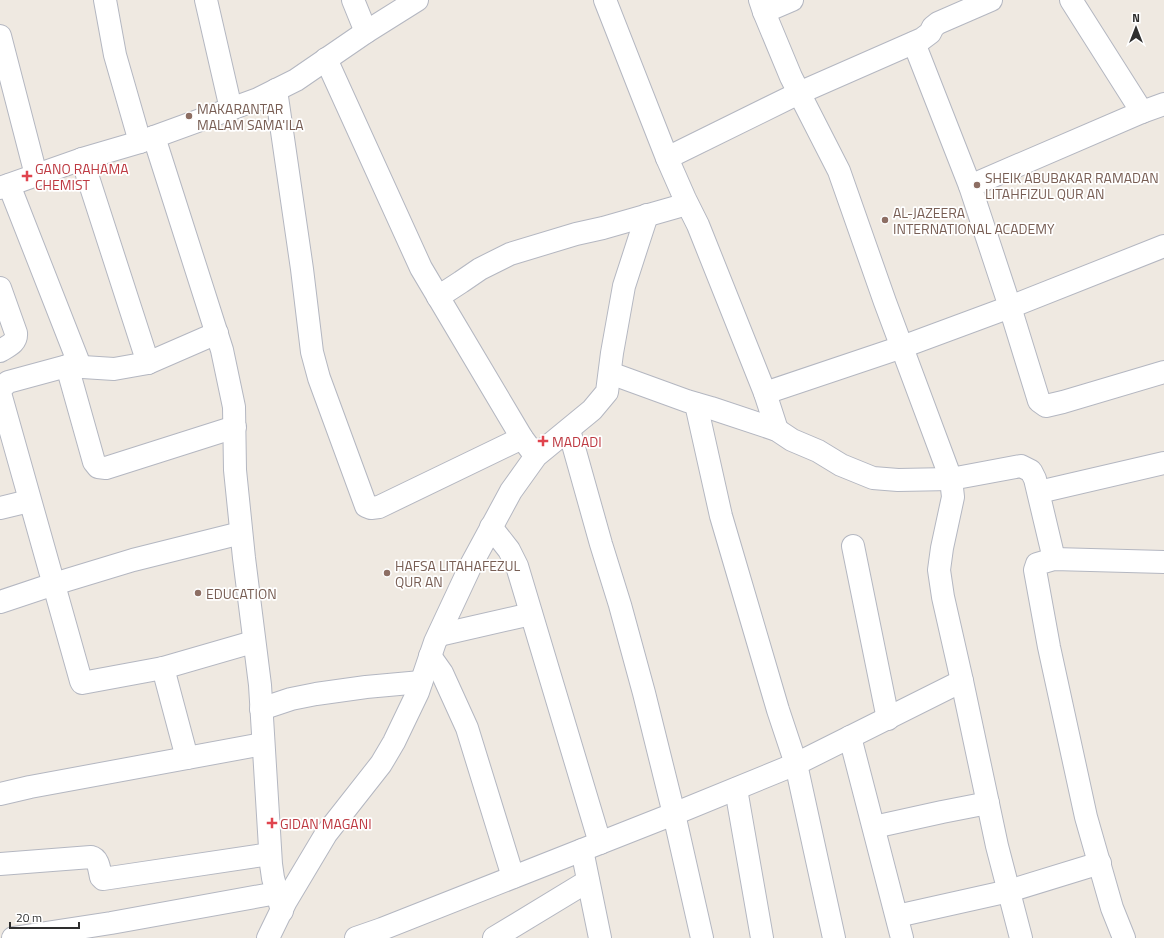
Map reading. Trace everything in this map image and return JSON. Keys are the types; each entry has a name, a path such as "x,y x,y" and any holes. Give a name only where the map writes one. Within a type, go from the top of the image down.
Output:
{"street":[{"path":"105,0 115,55 147,139 222,350 234,407 235,470 241,534 260,685 270,854 272,871 280,902"},
{"path":"206,0 231,109"},
{"path":"353,0 366,32"},
{"path":"235,427 106,468 98,467 94,462 74,366 4,186 82,159 147,139 258,99 296,80 366,32 417,0"},
{"path":"605,0 667,158 698,225 765,393 777,430"},
{"path":"792,0 762,6 791,77 839,171 951,479 953,497 939,570 943,597 997,846 1021,938"},
{"path":"667,158 799,93 914,43 930,33 933,27 938,24 991,0"},
{"path":"970,186 1156,110 1071,0"},
{"path":"0,36 36,175"},
{"path":"914,43 970,186 1039,401 1046,406 1164,372"},
{"path":"326,59 421,268 522,438 536,456"},
{"path":"276,90 302,270 312,352 319,378 366,506 371,508 380,507 522,438"},
{"path":"82,159 148,363"},
{"path":"438,297 480,269 510,254 576,234 603,228 687,204"},
{"path":"268,938 280,902 294,888 326,834 381,764 394,742 418,692 430,656 471,565 511,491 536,456 592,410 607,392 612,353 624,286 647,215"},
{"path":"765,393 902,347 1010,307 1164,246"},
{"path":"0,288 16,333 16,338 13,343 0,351"},
{"path":"0,389 8,382 74,366 114,370 148,363 216,334"},
{"path":"610,373 696,404 777,430 792,440 841,465 873,478 898,480 951,479 1021,466 1031,471 1035,479 1054,559"},
{"path":"0,393 29,500 82,683 163,668 254,642"},
{"path":"696,404 721,516 778,710 796,764 834,938"},
{"path":"569,430 644,693 674,814 702,938"},
{"path":"1038,492 1164,463"},
{"path":"0,508 29,500"},
{"path":"491,527 508,550 517,566 531,614 591,846 588,881 600,938"},
{"path":"0,602 133,560 241,534"},
{"path":"853,546 888,718"},
{"path":"1118,936 1100,863 1086,817 1035,570 1037,564 1054,559 1164,562"},
{"path":"439,635 531,614"},
{"path":"430,656 442,672 467,728 513,877"},
{"path":"163,668 187,758"},
{"path":"356,938 674,814 796,764 962,681"},
{"path":"261,709 291,699 316,694 366,687 421,682"},
{"path":"850,737 902,938"},
{"path":"0,794 30,787 263,744"},
{"path":"736,789 762,938"},
{"path":"874,827 988,803"},
{"path":"0,864 91,857 97,860 101,877 103,879 270,854"},
{"path":"897,916 1009,891 1100,863"},
{"path":"494,938 588,881"},
{"path":"13,938 111,923 280,902"}],"place":[{"name":"MAKARANTAR MALAM SAMA'ILA","path":"189,116"},
{"name":"GANO RAHAMA CHEMIST","path":"27,176"},
{"name":"SHEIK ABUBAKAR RAMADAN LITAHFIZUL QUR AN","path":"977,185"},
{"name":"AL-JAZEERA INTERNATIONAL ACADEMY","path":"885,220"},
{"name":"MADADI","path":"543,441"},
{"name":"HAFSA LITAHAFEZUL QUR AN","path":"387,573"},
{"name":"EDUCATION","path":"198,593"},
{"name":"GIDAN MAGANI","path":"272,823"}]}
